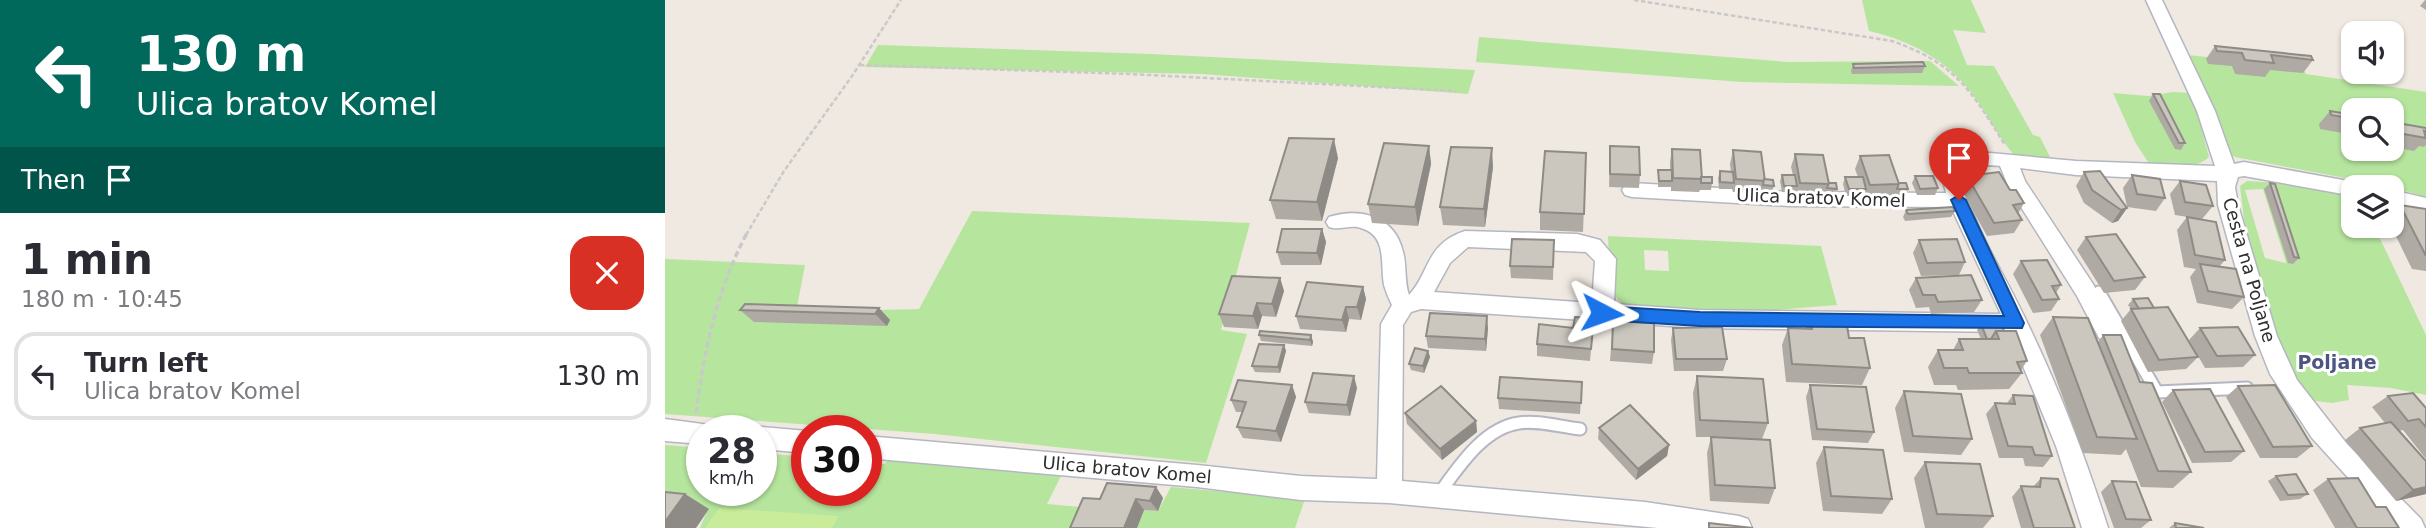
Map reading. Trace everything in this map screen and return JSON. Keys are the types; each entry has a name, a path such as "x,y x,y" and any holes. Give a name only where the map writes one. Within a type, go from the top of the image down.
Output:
{"street":[{"path":"2095,528 2082,484 2016,323 1951,178 1956,164 1967,160 2110,170 2197,171 2228,176 2206,111 2154,0"},
{"path":"2013,162 2016,183 2065,257 2107,332"},
{"name":"Cesta na Poljane","path":"2341,186 2262,171 2237,170 2228,176 2227,198 2245,257 2255,306 2282,387 2412,528"},
{"name":"Ulica bratov Komel","path":"1632,190 1790,199 1959,200"},
{"path":"2404,200 2426,205"},
{"path":"1336,222 1348,218 1363,218 1380,230 1391,247 1395,285 1412,303 1700,319 2016,323"},
{"path":"1389,491 1392,324 1412,303 1454,245 1465,239 1577,242 1593,246 1606,259 1602,313"},
{"path":"665,430 686,432"},
{"name":"Ulica bratov Komel","path":"882,448 1197,476 1301,488 1389,491 1645,514 1739,528"}],"lane":[{"path":"2099,292 2157,392 2262,388"},
{"path":"1438,495 1475,448 1504,427 1518,423 1580,429"}],"path":[{"path":"698,415 699,388 729,273 755,219 901,0"},
{"path":"1635,0 1878,38 1919,49 1934,57 1964,82 2013,162"},
{"path":"860,65 1130,74 1456,91"}],"green space":[{"path":"1862,0 1971,0 1986,33 1953,30 1967,65 1994,66 2033,135 2040,137 2052,161 2016,157 1976,99 1955,74 1915,47 1869,31"},
{"path":"1479,37 1788,62 1930,61 1959,86 1742,82 1476,62"},
{"path":"878,45 1151,54 1475,70 1468,94 1202,74 865,67"},
{"path":"2187,55 2302,66 2306,74 2341,79 2341,84 2373,84 2426,92 2426,197 2404,191 2404,175 2341,175 2341,177 2229,154"},
{"path":"2173,92 2192,93 2209,157 2189,166 2150,165 2135,142 2113,93 2148,96"},
{"path":"2247,181 2281,183 2341,194 2341,238 2380,238 2426,335 2426,395 2391,388 2347,385 2349,400 2332,403 2308,400 2283,356 2245,228 2240,186","holes":["2263,189 2286,263 2265,258 2245,190"]},
{"path":"972,211 1250,223 1221,330 1247,334 1206,463 882,430 882,415 791,415 791,423 777,422 777,415 665,414 665,259 805,265 796,312 919,309"},
{"path":"1608,236 1821,246 1837,305 1737,313 1629,308 1615,295 1612,287","holes":["1644,250 1668,251 1669,271 1645,270"]},
{"path":"665,445 686,447 686,506 777,506 777,454 791,456 791,506 882,506 882,464 888,459 1062,474 1047,504 1092,508 1084,528 700,528 708,509 665,505"},
{"path":"1171,487 1305,499 1295,528 1137,528 1144,510 1158,511"},
{"path":"719,508 839,516 832,528 705,528"}],"building":[{"path":"2215,46 2311,56 2313,60 2271,55 2274,63 2245,60 2242,53 2217,51"},
{"path":"1923,62 1925,66 1854,68 1853,64"},
{"path":"2153,94 2160,94 2185,143 2179,143"},
{"path":"2330,111 2341,113 2341,117 2331,115"},
{"path":"2404,124 2426,128 2426,138 2404,134"},
{"path":"1289,138 1334,139 1317,202 1270,200"},
{"path":"1384,143 1429,146 1415,207 1368,204"},
{"path":"1610,146 1639,147 1640,175 1610,174"},
{"path":"1451,147 1492,148 1484,209 1440,207"},
{"path":"1672,149 1700,150 1702,179 1673,178"},
{"path":"1733,150 1761,152 1765,181 1736,179"},
{"path":"1545,151 1586,153 1584,214 1540,212"},
{"path":"1795,154 1823,155 1829,184 1800,183"},
{"path":"1889,155 1899,184 1870,185 1860,156"},
{"path":"1658,170 1672,170 1672,181 1659,181"},
{"path":"1720,171 1733,172 1734,183 1720,182"},
{"path":"2100,171 2127,208 2121,210 2092,190 2084,172"},
{"path":"1999,172 2010,190 2016,190 2024,203 2013,205 2022,220 1994,223 1967,176"},
{"path":"1782,175 1795,175 1797,186 1784,186"},
{"path":"2132,175 2160,179 2165,198 2137,194"},
{"path":"1915,176 1933,176 1938,188 1920,189"},
{"path":"1701,177 1712,177 1712,183 1701,183"},
{"path":"1845,177 1863,177 1866,189 1849,189"},
{"path":"1764,179 1773,180 1774,186 1763,185"},
{"path":"2180,181 2206,185 2213,206 2185,202"},
{"path":"1829,183 1836,183 1837,189 1827,188"},
{"path":"1899,183 1906,183 1908,189 1897,189"},
{"path":"2270,183 2275,184 2299,258 2294,257"},
{"path":"2404,206 2426,209 2426,256 2404,213"},
{"path":"1953,207 1955,211 1908,214 1906,210"},
{"path":"2187,217 2216,222 2225,260 2195,255"},
{"path":"1282,229 1322,229 1317,253 1277,252"},
{"path":"2116,234 2145,277 2114,281 2086,237"},
{"path":"1512,239 1554,240 1553,267 1510,266"},
{"path":"1957,239 1965,262 1927,263 1919,240"},
{"path":"2047,260 2061,285 2052,286 2059,299 2042,300 2021,261"},
{"path":"2200,264 2236,269 2244,297 2208,291"},
{"path":"1971,275 1982,300 1938,302 1935,295 1923,295 1916,278"},
{"path":"1232,276 1280,278 1272,304 1257,303 1253,316 1219,314"},
{"path":"1307,282 1363,287 1357,307 1346,307 1342,320 1296,316"},
{"path":"2148,298 2154,308 2139,309 2133,299"},
{"path":"745,304 879,308 875,314 740,310"},
{"path":"2168,307 2198,357 2159,360 2131,309"},
{"path":"1430,313 1487,316 1485,339 1426,336"},
{"path":"1575,317 1594,318 1591,349 1537,344 1539,324 1573,328"},
{"path":"2053,317 2088,318 2137,439 2097,437"},
{"path":"1810,318 1846,319 1849,338 1864,338 1870,368 1792,364 1788,328 1812,329"},
{"path":"1613,321 1654,323 1654,352 1612,349"},
{"path":"2001,323 2004,331 1996,331 1991,339 1987,339 1981,324"},
{"path":"1722,327 1727,359 1676,359 1673,328"},
{"path":"2238,327 2255,355 2217,356 2200,328"},
{"path":"1260,331 1311,335 1310,340 1259,335"},
{"path":"1996,331 2016,331 2027,361 2017,362 2022,373 1969,373 1967,368 1944,368 1938,350 1963,350 1959,339 1999,339"},
{"path":"2103,335 2121,335 2140,382 2152,383 2191,472 2158,471"},
{"path":"1259,344 1284,345 1278,367 1252,366"},
{"path":"1415,348 1428,351 1423,366 1409,364"},
{"path":"1313,373 1354,376 1347,405 1305,402"},
{"path":"1697,376 1763,379 1768,423 1700,420"},
{"path":"1500,377 1582,382 1581,403 1498,398"},
{"path":"1238,380 1292,385 1276,431 1237,427 1246,402 1231,400"},
{"path":"1810,385 1866,387 1874,432 1817,429"},
{"path":"2275,385 2312,446 2273,447 2238,386"},
{"path":"1441,386 1476,421 1440,449 1405,413"},
{"path":"2210,389 2244,451 2205,452 2173,390"},
{"path":"1904,391 1961,394 1972,439 1913,436"},
{"path":"2413,393 2426,408 2426,427 2419,419 2408,421 2388,396"},
{"path":"2013,395 2033,396 2052,456 2035,455 2032,447 2008,446 1995,403 2015,404"},
{"path":"1630,405 1669,445 1638,469 1599,428"},
{"path":"2391,422 2426,461 2426,487 2413,490 2360,428"},
{"path":"1711,437 1770,440 1775,488 1715,485"},
{"path":"1824,447 1883,450 1892,499 1831,496"},
{"path":"1925,462 1980,464 1993,516 1937,514"},
{"path":"2296,474 2308,494 2288,495 2276,476"},
{"path":"2041,478 2058,479 2075,528 2034,528 2021,486 2040,487"},
{"path":"2358,478 2376,507 2386,507 2399,528 2357,528 2328,479"},
{"path":"2112,481 2136,482 2151,520 2126,519"},
{"path":"1107,483 1156,487 1150,501 1136,499 1124,528 1070,528 1083,498 1100,499"},
{"path":"665,492 685,494 665,522"},
{"path":"1709,523 1753,528 1709,528"},
{"path":"2175,523 2204,528 2176,528"}],"district":[{"name":"Poljane","path":"2337,362"}],"route":[{"path":"1602,313 1700,319 2016,323 1959,200"}]}
